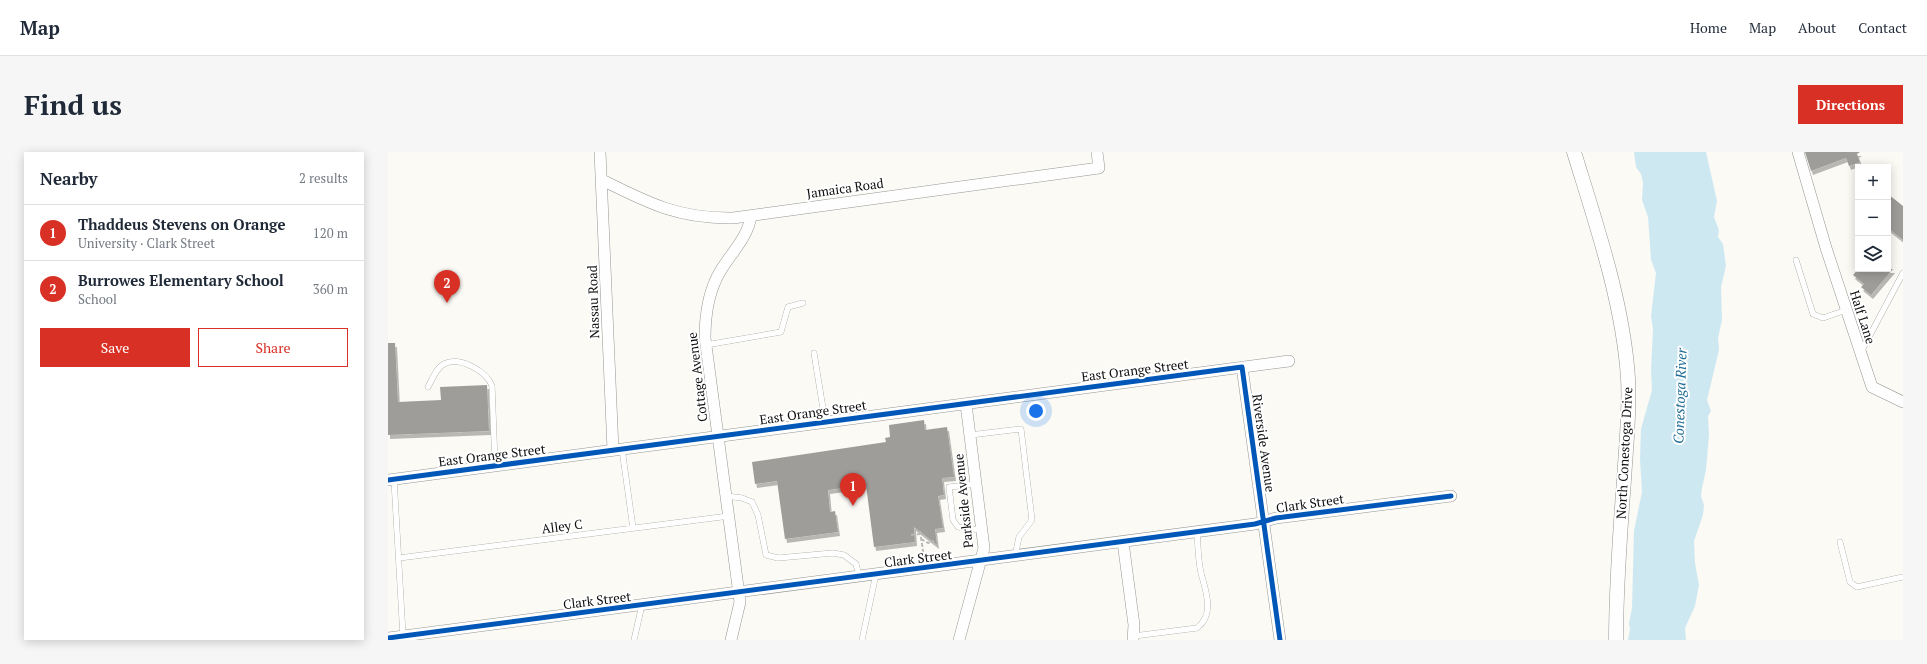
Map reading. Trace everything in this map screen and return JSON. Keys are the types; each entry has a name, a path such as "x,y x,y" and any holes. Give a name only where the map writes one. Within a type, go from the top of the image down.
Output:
{"street":[{"name":"Nassau Road","path":"600,152 618,449"},
{"name":"Jamaica Road","path":"602,180 670,211 712,218 751,216 810,206 1099,168 1097,152"},
{"name":"North Conestoga Drive","path":"1574,152 1598,232 1614,293 1625,348 1628,378 1628,418 1618,556 1616,640"},
{"name":"Half Lane","path":"1798,152 1846,310 1872,387 1903,402"},
{"name":"Cottage Avenue","path":"731,640 740,606 739,592 706,345 705,320 710,295 722,269 741,241 751,216"},
{"name":"East Orange Street","path":"391,479 1289,361"},
{"name":"Riverside Avenue","path":"1242,367 1280,640"},
{"name":"Parkside Avenue","path":"959,640 984,548 966,404"},
{"name":"Clark Street","path":"388,638 1123,542 1264,522 1276,518 1451,496"},
{"path":"1123,542 1134,625 1133,638"}],"lane":[{"path":"1796,260 1813,314 1823,318 1846,310"},
{"path":"1860,354 1903,273"},
{"path":"706,345 781,332 788,307 803,303"},
{"path":"814,353 825,421"},
{"path":"428,387 438,368 448,362 473,367 490,382 492,386 495,465"},
{"path":"970,435 1021,429 1032,520 1019,537 1015,556"},
{"path":"618,449 633,528"},
{"path":"391,479 399,558 403,636"},
{"path":"976,484 949,487 950,500 955,525 981,530"},
{"path":"726,496 742,498 752,502 758,515 766,555 778,558 833,552 844,556 856,564 859,576"},
{"name":"Alley C","path":"399,558 729,516"},
{"path":"1133,638 1197,628 1204,623 1209,602 1202,574 1197,532"},
{"path":"1840,542 1850,582 1857,587 1903,577"},
{"path":"862,640 876,574"},
{"path":"634,640 642,605"}],"path":[{"path":"912,535 920,532 923,552"},
{"path":"921,539 928,543 934,541"}],"water":[{"name":"Conestoga River","path":"1634,152 1706,152 1717,201 1714,217 1719,230 1718,237 1723,244 1726,266 1721,287 1722,320 1718,338 1719,350 1707,400 1711,411 1708,416 1709,435 1706,470 1701,496 1704,505 1703,515 1694,541 1695,563 1699,585 1695,606 1685,628 1686,640 1628,640 1632,608 1634,531 1642,492 1640,459 1641,429 1652,390 1651,370 1653,329 1651,316 1656,273 1651,260 1648,217 1642,200 1643,183 1641,174 1636,167"}],"building":[{"path":"1805,152 1860,152 1857,154 1860,162 1849,166 1846,158 1811,171"},
{"path":"1891,196 1903,206 1903,240 1891,230"},
{"path":"1856,272 1890,272 1871,295 1861,287 1864,284 1853,275"},
{"path":"388,343 395,343 398,402 441,400 440,387 487,385 489,431 388,435"},
{"path":"924,420 925,430 947,427 954,477 942,478 944,495 938,496 943,528 935,529 937,545 914,527 915,542 874,547 866,485 828,490 830,512 835,511 838,532 785,539 777,481 755,484 752,462 886,442 885,438 890,437 889,425"}],"cycle path":[{"path":"388,480 1242,367 1280,640"},
{"path":"388,638 1255,524 1276,518 1451,496"}],"place":[{"name":"Burrowes Elementary School","path":"447,303"},
{"name":"Thaddeus Stevens on Orange","path":"853,506"}]}
